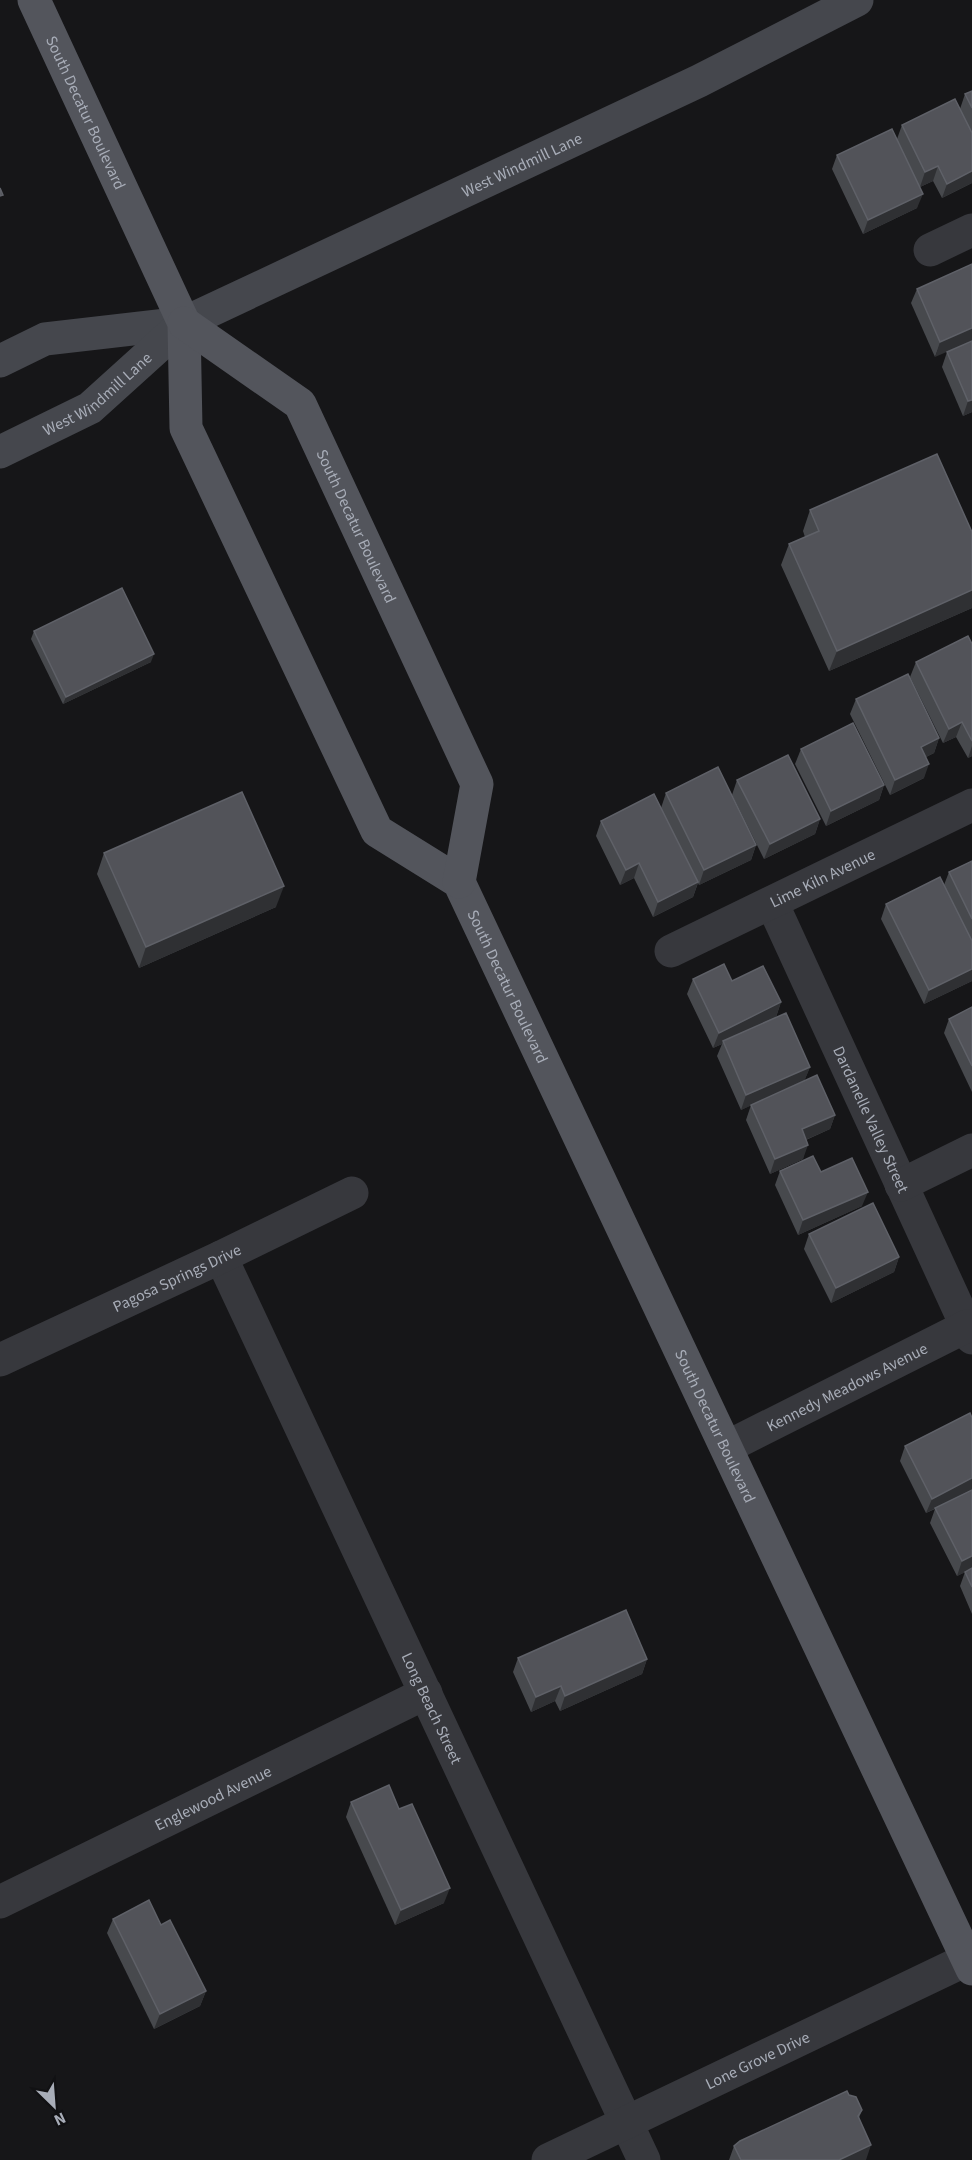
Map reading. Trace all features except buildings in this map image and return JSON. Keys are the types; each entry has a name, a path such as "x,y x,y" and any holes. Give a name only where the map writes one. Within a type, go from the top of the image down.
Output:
{"main road":[{"name":"South Decatur Boulevard","path":"34,0 184,323 186,428 376,831 459,882 970,1964"},
{"name":"South Decatur Boulevard","path":"184,323 300,405 477,784 459,882"}],"street":[{"name":"West Windmill Lane","path":"0,452 90,408 184,323 699,81 842,3"},
{"path":"930,250 972,230"},
{"name":"West Windmill Lane","path":"0,361 45,339 184,323"},
{"name":"Lime Kiln Avenue","path":"671,951 972,805"},
{"name":"Dardanelle Valley Street","path":"772,903 969,1332"},
{"path":"901,1185 972,1150"},
{"name":"Pagosa Springs Drive","path":"0,1360 221,1257 352,1192"},
{"name":"Long Beach Street","path":"221,1257 644,2160"},
{"name":"Kennedy Meadows Avenue","path":"727,1447 969,1332"},
{"name":"Englewood Avenue","path":"0,1902 426,1693"},
{"name":"Lone Grove Drive","path":"548,2160 970,1964"}]}
